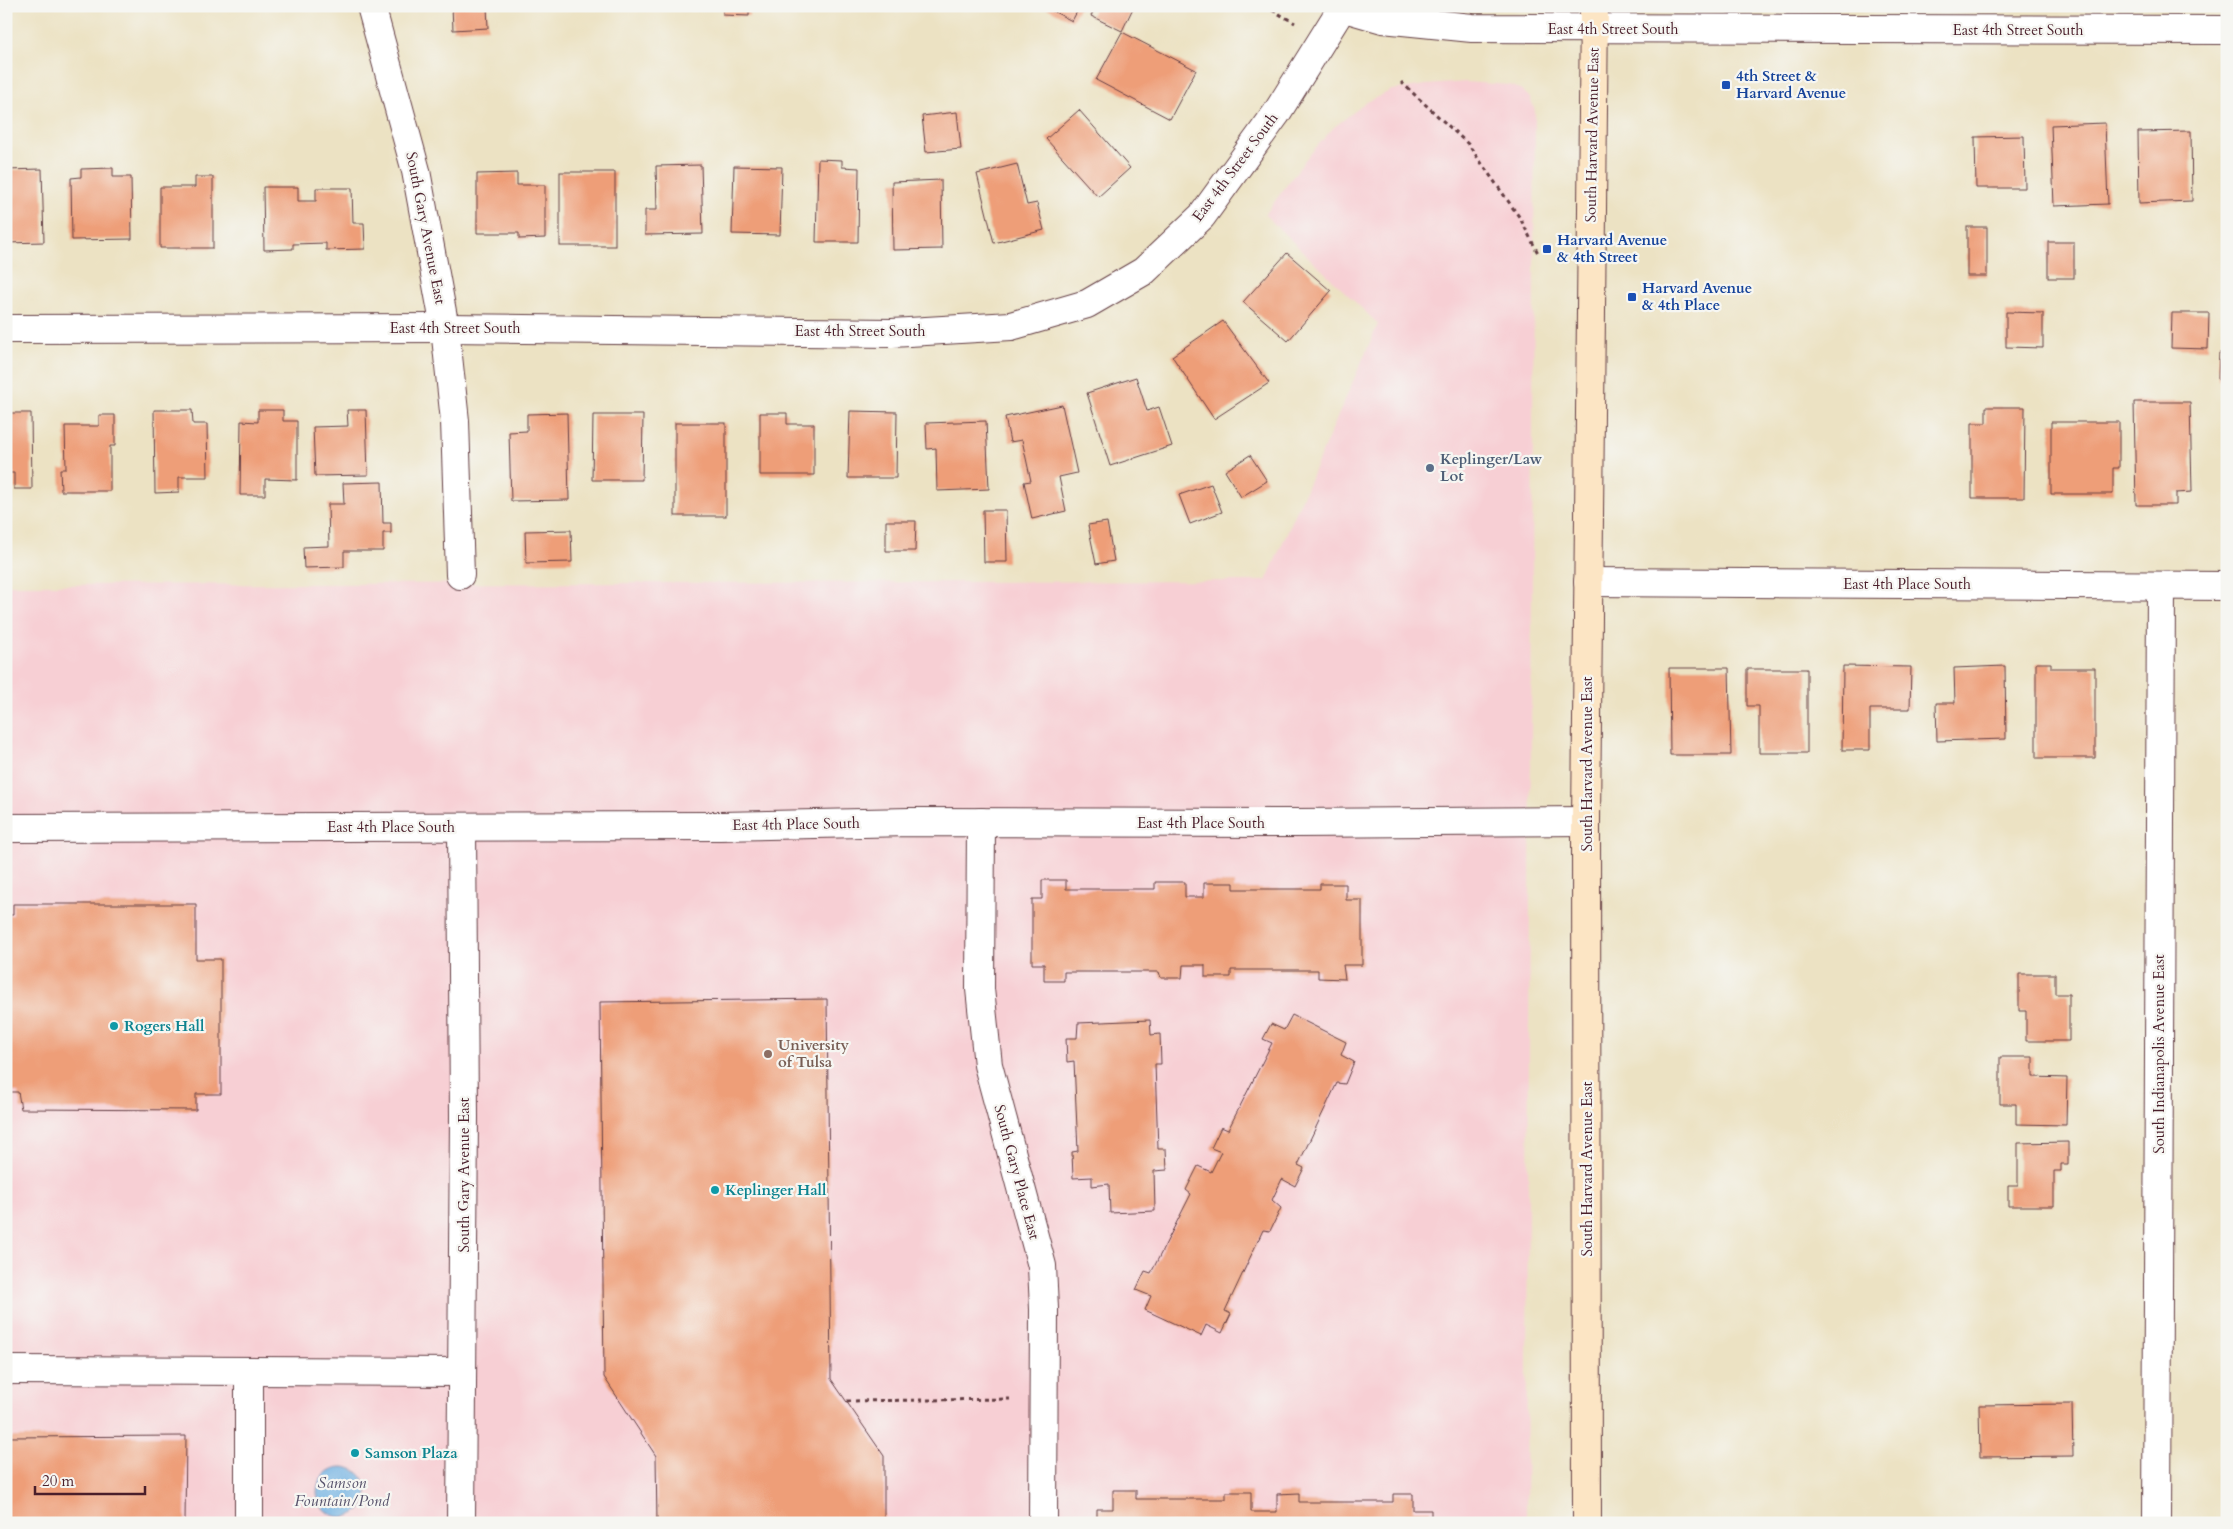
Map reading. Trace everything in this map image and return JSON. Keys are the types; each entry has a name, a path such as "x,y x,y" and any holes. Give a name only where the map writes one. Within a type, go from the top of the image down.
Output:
{"main road":[{"name":"South Harvard Avenue East","path":"1587,1523 1586,821 1594,18"}],"street":[{"name":"South Gary Avenue East","path":"371,6 416,171 445,328 455,421 460,575"},
{"name":"East 4th Street South","path":"6,329 445,328 892,333 1011,326 1087,304 1144,270 1202,216 1276,114 1340,7 1383,19 1427,25 1472,28 1594,18 2227,30"},
{"name":"East 4th Place South","path":"1588,582 2227,586"},
{"name":"South Indianapolis Avenue East","path":"2157,1523 2161,586"},
{"name":"East 4th Place South","path":"6,828 462,827 981,822 1296,823 1586,821"},
{"name":"South Gary Place East","path":"981,822 980,989 988,1065 1042,1266 1044,1309 1043,1523"},
{"name":"South Gary Avenue East","path":"461,1523 462,827"},
{"path":"6,1370 462,1372"},
{"path":"249,1371 249,1523"}],"path":[{"path":"1401,82 1468,144 1520,218 1539,255"},
{"path":"847,1401 1012,1399"}],"shaded area":[{"name":"University of Tulsa","path":"1465,82 1510,85 1522,90 1530,98 1535,111 1526,1523 6,1523 6,585 1266,581 1378,324 1265,215 1304,161 1334,127 1367,102 1392,90"}],"water":[{"name":"Samson Fountain/Pond","path":"337,1467 347,1467 360,1474 367,1487 367,1497 360,1510 347,1517 337,1517 328,1513 321,1506 317,1497 317,1487 321,1478 328,1471"}],"building":[{"path":"452,6 487,6 488,28 453,30"},
{"path":"723,6 749,6 749,16 723,15"},
{"path":"1043,6 1080,6 1072,21"},
{"path":"1096,6 1134,6 1122,31 1091,16"},
{"path":"1122,32 1196,70 1170,119 1096,80"},
{"path":"1079,110 1130,168 1098,197 1046,139"},
{"path":"957,112 961,149 926,152 922,116"},
{"path":"2105,123 2108,204 2054,206 2051,125"},
{"path":"2191,131 2192,201 2139,203 2138,132"},
{"path":"2024,136 2025,188 1976,188 1975,137"},
{"path":"818,159 842,160 842,167 859,168 858,242 816,242"},
{"path":"1017,164 1027,205 1037,203 1044,230 994,243 977,174"},
{"path":"701,165 703,234 645,235 645,210 657,210 656,166"},
{"path":"734,166 782,167 780,235 732,234"},
{"path":"113,168 113,177 131,177 132,239 72,240 71,178 81,177 81,169"},
{"path":"42,169 44,242 6,243 6,170"},
{"path":"560,172 615,172 615,246 560,246"},
{"path":"517,173 517,185 545,185 545,238 519,239 519,233 477,233 477,174"},
{"path":"195,177 213,177 213,248 160,248 160,187 195,187"},
{"path":"941,180 942,249 893,250 892,182"},
{"path":"263,187 298,187 298,201 316,201 316,188 352,188 353,223 364,223 365,249 326,250 326,243 293,244 293,249 264,250"},
{"path":"1967,227 1987,227 1987,276 1967,276"},
{"path":"2048,242 2074,242 2074,278 2048,278"},
{"path":"1287,253 1331,291 1288,341 1243,302"},
{"path":"2006,312 2043,313 2043,348 2006,347"},
{"path":"2172,313 2209,313 2208,349 2171,348"},
{"path":"1223,321 1269,383 1214,419 1172,356"},
{"path":"2219,353 2227,353 2227,380 2218,380"},
{"path":"1136,377 1147,411 1159,407 1172,446 1110,466 1087,393"},
{"path":"2134,402 2190,402 2192,492 2176,493 2176,505 2136,505"},
{"path":"1062,405 1077,473 1059,477 1066,511 1032,519 1024,482 1031,481 1022,440 1010,442 1005,417"},
{"path":"1986,407 2025,407 2024,498 1972,498 1972,423 1986,423"},
{"path":"154,410 192,410 193,424 207,424 208,477 179,477 179,492 155,493"},
{"path":"258,410 283,410 283,421 297,421 297,480 265,479 265,495 240,495 241,421 258,422"},
{"path":"347,410 366,410 368,475 315,476 313,427 348,426"},
{"path":"850,411 897,412 896,478 848,478"},
{"path":"6,413 31,413 32,489 14,489 14,473 6,473"},
{"path":"567,413 569,500 511,501 509,432 527,431 527,414"},
{"path":"760,413 787,413 787,424 814,424 814,475 760,475"},
{"path":"99,415 115,415 115,446 110,446 110,491 61,491 60,469 66,469 65,426 99,426"},
{"path":"593,415 643,415 642,480 592,480"},
{"path":"986,421 989,489 937,491 936,448 927,449 926,423"},
{"path":"2051,422 2119,422 2119,468 2113,468 2113,494 2051,494"},
{"path":"675,423 726,423 726,516 675,516"},
{"path":"1250,455 1267,481 1241,497 1225,471"},
{"path":"382,482 383,523 391,523 391,533 383,533 383,551 344,551 344,567 304,568 303,547 329,546 328,504 344,504 343,483"},
{"path":"1211,484 1222,512 1190,524 1179,495"},
{"path":"983,510 1006,510 1007,562 984,562"},
{"path":"886,521 916,521 915,551 886,551"},
{"path":"1107,522 1114,561 1096,564 1088,525"},
{"path":"571,530 572,562 526,563 525,531"},
{"path":"2036,663 2051,663 2051,668 2095,668 2095,758 2036,758"},
{"path":"1843,666 1911,667 1910,709 1870,709 1870,750 1842,750"},
{"path":"2005,666 2006,739 1937,741 1936,703 1955,703 1954,668"},
{"path":"1669,668 1729,668 1731,755 1670,755"},
{"path":"1747,669 1807,669 1807,753 1759,753 1759,706 1747,706"},
{"path":"1042,880 1066,880 1066,889 1155,889 1155,882 1185,882 1185,897 1204,897 1204,883 1234,883 1234,889 1320,889 1320,884 1346,884 1346,900 1362,900 1362,965 1343,965 1345,979 1318,978 1318,970 1231,970 1231,977 1205,977 1205,965 1183,965 1182,978 1161,978 1159,972 1064,972 1064,981 1044,981 1044,964 1032,964 1032,899 1042,899"},
{"name":"Rogers Hall","path":"13,904 196,904 196,959 221,959 221,1094 196,1094 196,1110 21,1109 18,1092 6,1092 6,915 13,915"},
{"path":"2019,974 2055,974 2055,994 2069,994 2069,1041 2026,1041 2026,1011 2019,1011"},
{"name":"Keplinger Hall","path":"827,999 831,1379 884,1456 884,1523 657,1523 656,1456 604,1377 600,1002"},
{"path":"1292,1015 1346,1042 1341,1055 1354,1062 1345,1084 1337,1083 1298,1165 1304,1168 1295,1186 1282,1179 1272,1200 1281,1208 1270,1231 1263,1230 1225,1311 1231,1314 1222,1333 1206,1325 1201,1336 1145,1310 1151,1296 1136,1290 1145,1271 1151,1273 1191,1194 1186,1190 1198,1166 1211,1172 1221,1152 1211,1148 1221,1127 1228,1130 1272,1043 1263,1039 1271,1024 1284,1030"},
{"path":"1150,1020 1151,1035 1160,1034 1161,1064 1155,1064 1158,1149 1166,1149 1167,1170 1154,1171 1155,1211 1110,1213 1109,1184 1092,1186 1092,1177 1073,1178 1072,1152 1078,1151 1074,1061 1067,1062 1066,1038 1077,1038 1078,1023"},
{"path":"2000,1057 2033,1057 2033,1077 2067,1078 2066,1125 2016,1124 2016,1104 2000,1104"},
{"path":"2068,1142 2068,1164 2061,1164 2061,1171 2054,1171 2054,1206 2008,1206 2008,1186 2018,1186 2018,1143"},
{"path":"2072,1404 2073,1456 1980,1457 1979,1405"},
{"path":"186,1436 185,1523 6,1523 6,1437"},
{"path":"1113,1490 1136,1490 1136,1499 1226,1499 1226,1492 1251,1492 1251,1512 1277,1512 1277,1494 1299,1493 1299,1502 1393,1502 1393,1494 1413,1494 1413,1510 1431,1510 1431,1523 1097,1523 1097,1509 1113,1509"}],"place":[{"name":"4th Street & Harvard Avenue","path":"1726,85"},
{"name":"Harvard Avenue & 4th Street","path":"1547,249"},
{"name":"Harvard Avenue & 4th Place","path":"1632,297"},
{"name":"Keplinger/Law Lot","path":"1430,468"},
{"name":"Rogers Hall","path":"114,1026"},
{"name":"University of Tulsa","path":"768,1054"},
{"name":"Keplinger Hall","path":"715,1190"},
{"name":"Samson Plaza","path":"355,1453"}]}
